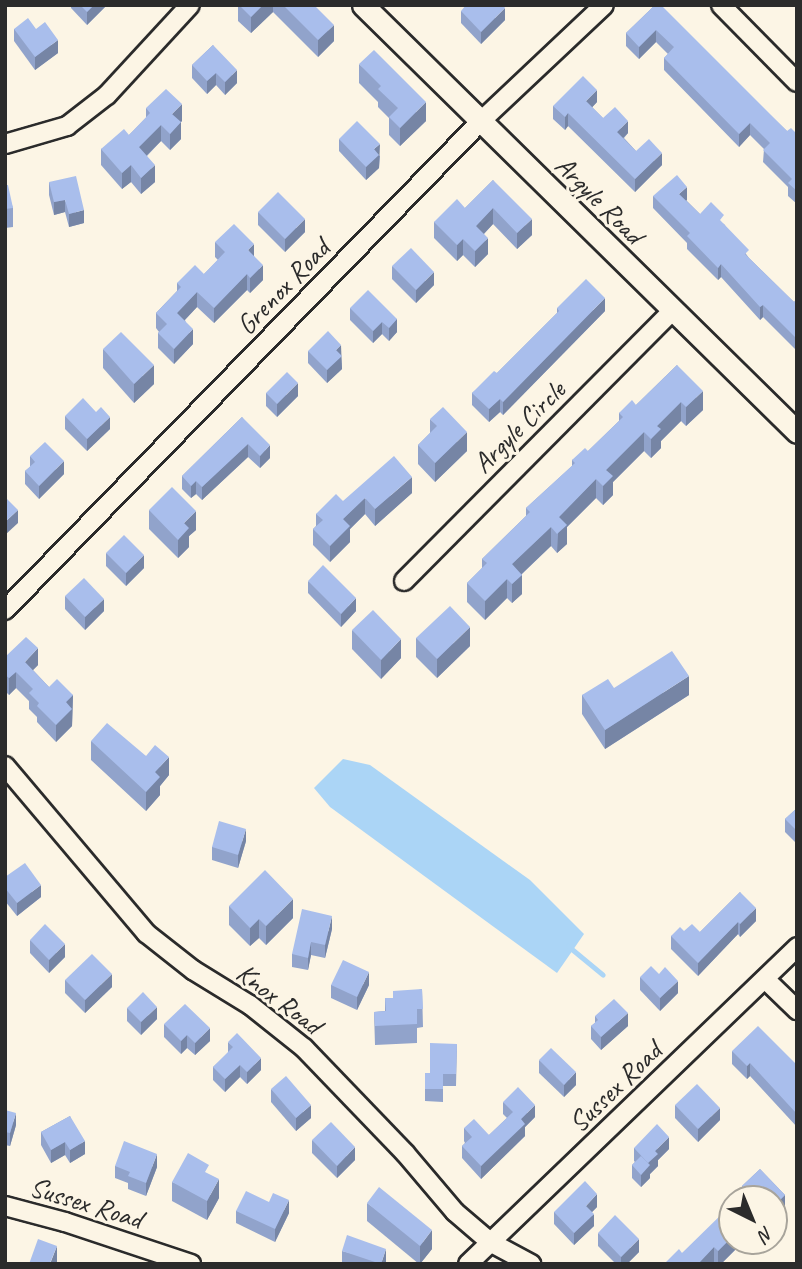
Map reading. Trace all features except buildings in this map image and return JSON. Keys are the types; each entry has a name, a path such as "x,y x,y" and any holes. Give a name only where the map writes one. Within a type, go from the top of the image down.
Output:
{"street":[{"path":"5,144 67,126 107,95 190,5"},
{"name":"Argyle Road","path":"363,5 797,432"},
{"name":"Grenox Road","path":"5,610 480,122 604,5"},
{"path":"721,5 797,82"},
{"name":"Argyle Circle","path":"404,581 672,311"},
{"name":"Knox Road","path":"5,766 146,933 193,971 250,1005 304,1048 405,1153 455,1212 491,1242 531,1264"},
{"name":"Sussex Road","path":"468,1264 797,947"},
{"path":"765,979 797,1010"},
{"name":"Sussex Road","path":"5,1206 65,1222 191,1264"}],"water":[{"path":"343,759 370,765 530,880 584,934 557,973 330,807 314,788"}],"waterway":[{"path":"568,946 603,975"}]}
